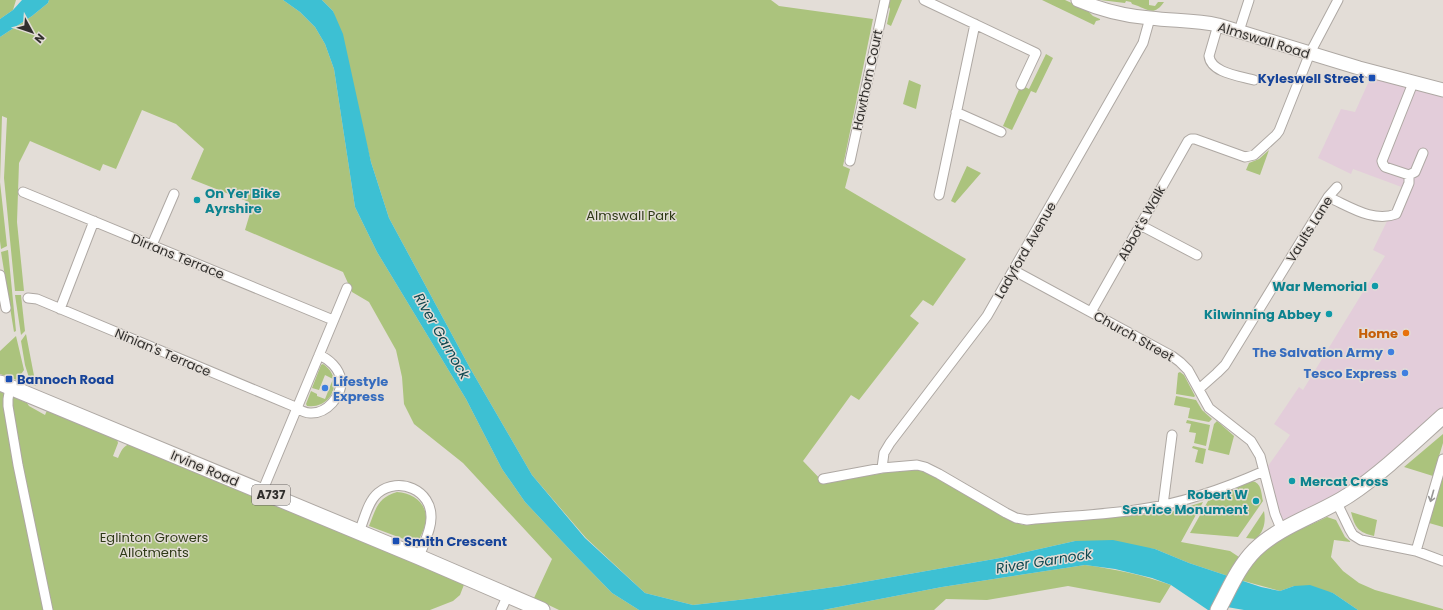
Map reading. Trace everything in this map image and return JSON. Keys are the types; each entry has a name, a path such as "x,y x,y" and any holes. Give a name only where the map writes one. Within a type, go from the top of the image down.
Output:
{"main road":[{"name":"Almswall Road","path":"1082,1 1104,10 1150,18 1201,21 1218,25 1413,83 1443,90"},
{"name":"Irvine Road","path":"5,385 419,557 542,610"},
{"path":"1218,610 1240,568 1259,546 1282,531 1337,503 1377,474 1443,416"}],"street":[{"name":"Hawthorn Court","path":"850,161 884,0"},
{"path":"924,0 1036,53 1021,85"},
{"path":"1239,31 1249,0"},
{"path":"1310,53 1338,0"},
{"name":"Ladyford Avenue","path":"882,468 884,453 887,448 987,316 1143,43 1150,18"},
{"path":"939,195 974,24"},
{"path":"1218,25 1209,56 1210,61 1221,70 1254,80"},
{"name":"Abbot's Walk","path":"1091,312 1186,143 1191,139 1195,139 1245,157 1254,155 1276,135 1310,53"},
{"path":"1413,83 1382,161 1385,167 1409,175 1415,172 1423,153"},
{"path":"956,112 1001,132"},
{"path":"1328,197 1369,215 1389,217 1396,214 1409,184 1409,175"},
{"name":"Vaults Lane","path":"1199,389 1225,365 1328,197 1337,187"},
{"name":"Dirrans Terrace","path":"23,192 333,320"},
{"path":"152,245 174,194"},
{"path":"60,309 94,222"},
{"path":"1140,224 1197,256"},
{"name":"Church Street","path":"1014,270 1176,359 1188,370 1209,408 1251,441 1260,456 1275,514 1282,531"},
{"path":"0,275 6,308"},
{"path":"262,492 347,288"},
{"name":"Ninian's Terrace","path":"28,298 37,299 306,412 318,412 329,406 334,401 341,386 341,379 332,363 319,355"},
{"path":"5,385 16,458 48,610"},
{"path":"1163,505 1172,435"},
{"path":"1416,551 1443,458"},
{"path":"823,479 882,468 917,465 939,474 1016,518 1027,520 1120,512 1163,505 1212,491 1264,471"},
{"path":"359,532 376,494 385,488 396,485 412,488 424,497 430,507 430,528 419,557"},
{"path":"1337,503 1353,535 1361,540 1416,551 1443,561"},
{"path":"501,610 508,595"}],"shaded area":[{"path":"1373,72 1443,90 1443,416 1389,464 1282,531 1263,467 1268,466 1290,435 1274,424 1299,387 1303,390 1385,256 1373,250 1389,217 1407,189 1353,169 1351,174 1318,158 1341,109 1355,112"}],"green space":[{"path":"0,0 16,0 13,10 0,19"},
{"path":"49,0 283,0 300,12 315,27 325,44 334,69 355,207 377,252 466,399 502,469 525,502 572,552 612,593 639,610 559,610 534,598 552,559 463,463 414,424 404,404 402,377 396,350 369,302 352,292 343,272 245,230 251,210 249,202 191,179 204,149 176,124 142,110 116,169 103,164 100,171 30,141 19,163 17,222 24,291 15,291 4,178 7,118 2,116 0,182 0,37 32,16 48,3"},
{"name":"Almswall Park","path":"322,0 771,0 779,6 873,19 843,166 850,169 845,188 966,259 933,306 923,300 910,316 919,323 859,400 851,395 803,461 824,483 908,469 922,470 936,476 1007,519 1023,525 1174,511 1203,502 1181,542 1230,551 1239,557 1228,576 1189,563 1155,549 1075,541 1000,558 841,586 747,599 693,605 645,593 586,538 532,475 470,368 389,218 371,162 333,11"},
{"path":"889,0 902,0 891,26 887,24 890,9 888,5"},
{"path":"1042,0 1065,0 1087,10 1100,20 1096,21 1094,25"},
{"path":"1100,0 1149,0 1149,5 1155,6 1158,2 1164,2 1160,7 1153,11 1132,4 1131,2 1126,1 1125,3"},
{"path":"1046,54 1053,58 1036,93 1031,91 1012,130 1003,126 1021,85 1029,89"},
{"path":"909,80 921,85 916,109 903,104"},
{"path":"1269,150 1260,175 1246,170 1249,163 1259,159"},
{"path":"967,166 981,173 955,203 951,201"},
{"path":"0,182 7,246 1,249 0,241"},
{"path":"8,250 16,331 14,332 1,252"},
{"path":"15,295 21,295 25,331 21,335"},
{"path":"26,334 36,386 31,384 25,365 21,341"},
{"path":"16,336 24,370 17,380 0,374 0,351"},
{"path":"323,364 330,370 333,377 334,384 333,392 323,403 316,406 307,406 306,404 311,391 317,394 317,396 325,399 333,379 325,375 319,390 312,388 321,365"},
{"path":"1180,372 1184,375 1195,396 1194,397 1176,394 1178,373"},
{"name":"Eglinton Growers Allotments","path":"0,391 27,403 29,406 45,415 48,408 117,439 118,443 113,456 118,458 124,447 131,443 465,582 460,595 453,601 430,610 0,610"},
{"path":"1176,396 1196,400 1202,410 1212,419 1209,422 1188,418 1190,408 1174,405"},
{"path":"1187,420 1210,425 1206,446 1194,443 1196,433 1189,432 1191,424 1186,423"},
{"path":"1217,421 1234,436 1229,455 1208,450 1214,424"},
{"path":"1443,434 1443,443 1433,476 1404,467"},
{"path":"1193,446 1206,449 1203,464 1195,462 1198,450 1192,448"},
{"path":"1443,476 1443,527 1429,523"},
{"path":"1252,481 1258,484 1263,501 1238,537 1190,533 1208,501"},
{"path":"397,492 408,494 418,500 424,508 426,520 424,530 417,544 369,526 381,501 390,494"},
{"path":"1264,511 1265,519 1261,533 1256,539 1246,538"},
{"path":"1351,512 1377,520 1374,536 1364,533 1356,526"},
{"path":"1327,517 1336,520 1345,537 1351,542 1334,540 1331,557 1343,571 1359,583 1375,590 1443,610 1358,610 1333,593 1294,586 1280,591 1240,580 1267,549 1286,537"},
{"path":"1085,565 1129,573 1171,585 1160,603 1068,586 987,600 946,599 934,610 823,610 942,587"}],"water":[{"path":"22,0 49,0 48,3 32,16 0,37 0,19 13,10"},
{"name":"River Garnock","path":"283,0 322,0 333,11 343,34 371,162 389,218 470,368 532,475 585,538 645,593 693,605 747,599 841,586 1000,558 1075,541 1113,540 1155,549 1189,563 1261,587 1280,591 1294,586 1310,585 1333,593 1358,610 1244,610 1227,607 1217,610 1208,610 1171,585 1152,578 1115,569 1085,565 942,587 823,610 639,610 612,593 572,552 525,502 502,469 466,399 377,252 355,207 334,69 325,44 315,27 300,12"}],"place":[{"name":"Kyleswell Street","path":"1372,78"},
{"name":"On Yer Bike Ayrshire","path":"197,200"},
{"name":"War Memorial","path":"1375,286"},
{"name":"Kilwinning Abbey","path":"1329,314"},
{"name":"Home","path":"1406,333"},
{"name":"The Salvation Army","path":"1391,352"},
{"name":"Tesco Express","path":"1405,373"},
{"name":"Bannoch Road","path":"9,379"},
{"name":"Lifestyle Express","path":"325,388"},
{"name":"Mercat Cross","path":"1292,481"},
{"name":"Robert W Service Monument","path":"1256,501"},
{"name":"Smith Crescent","path":"396,541"}]}
